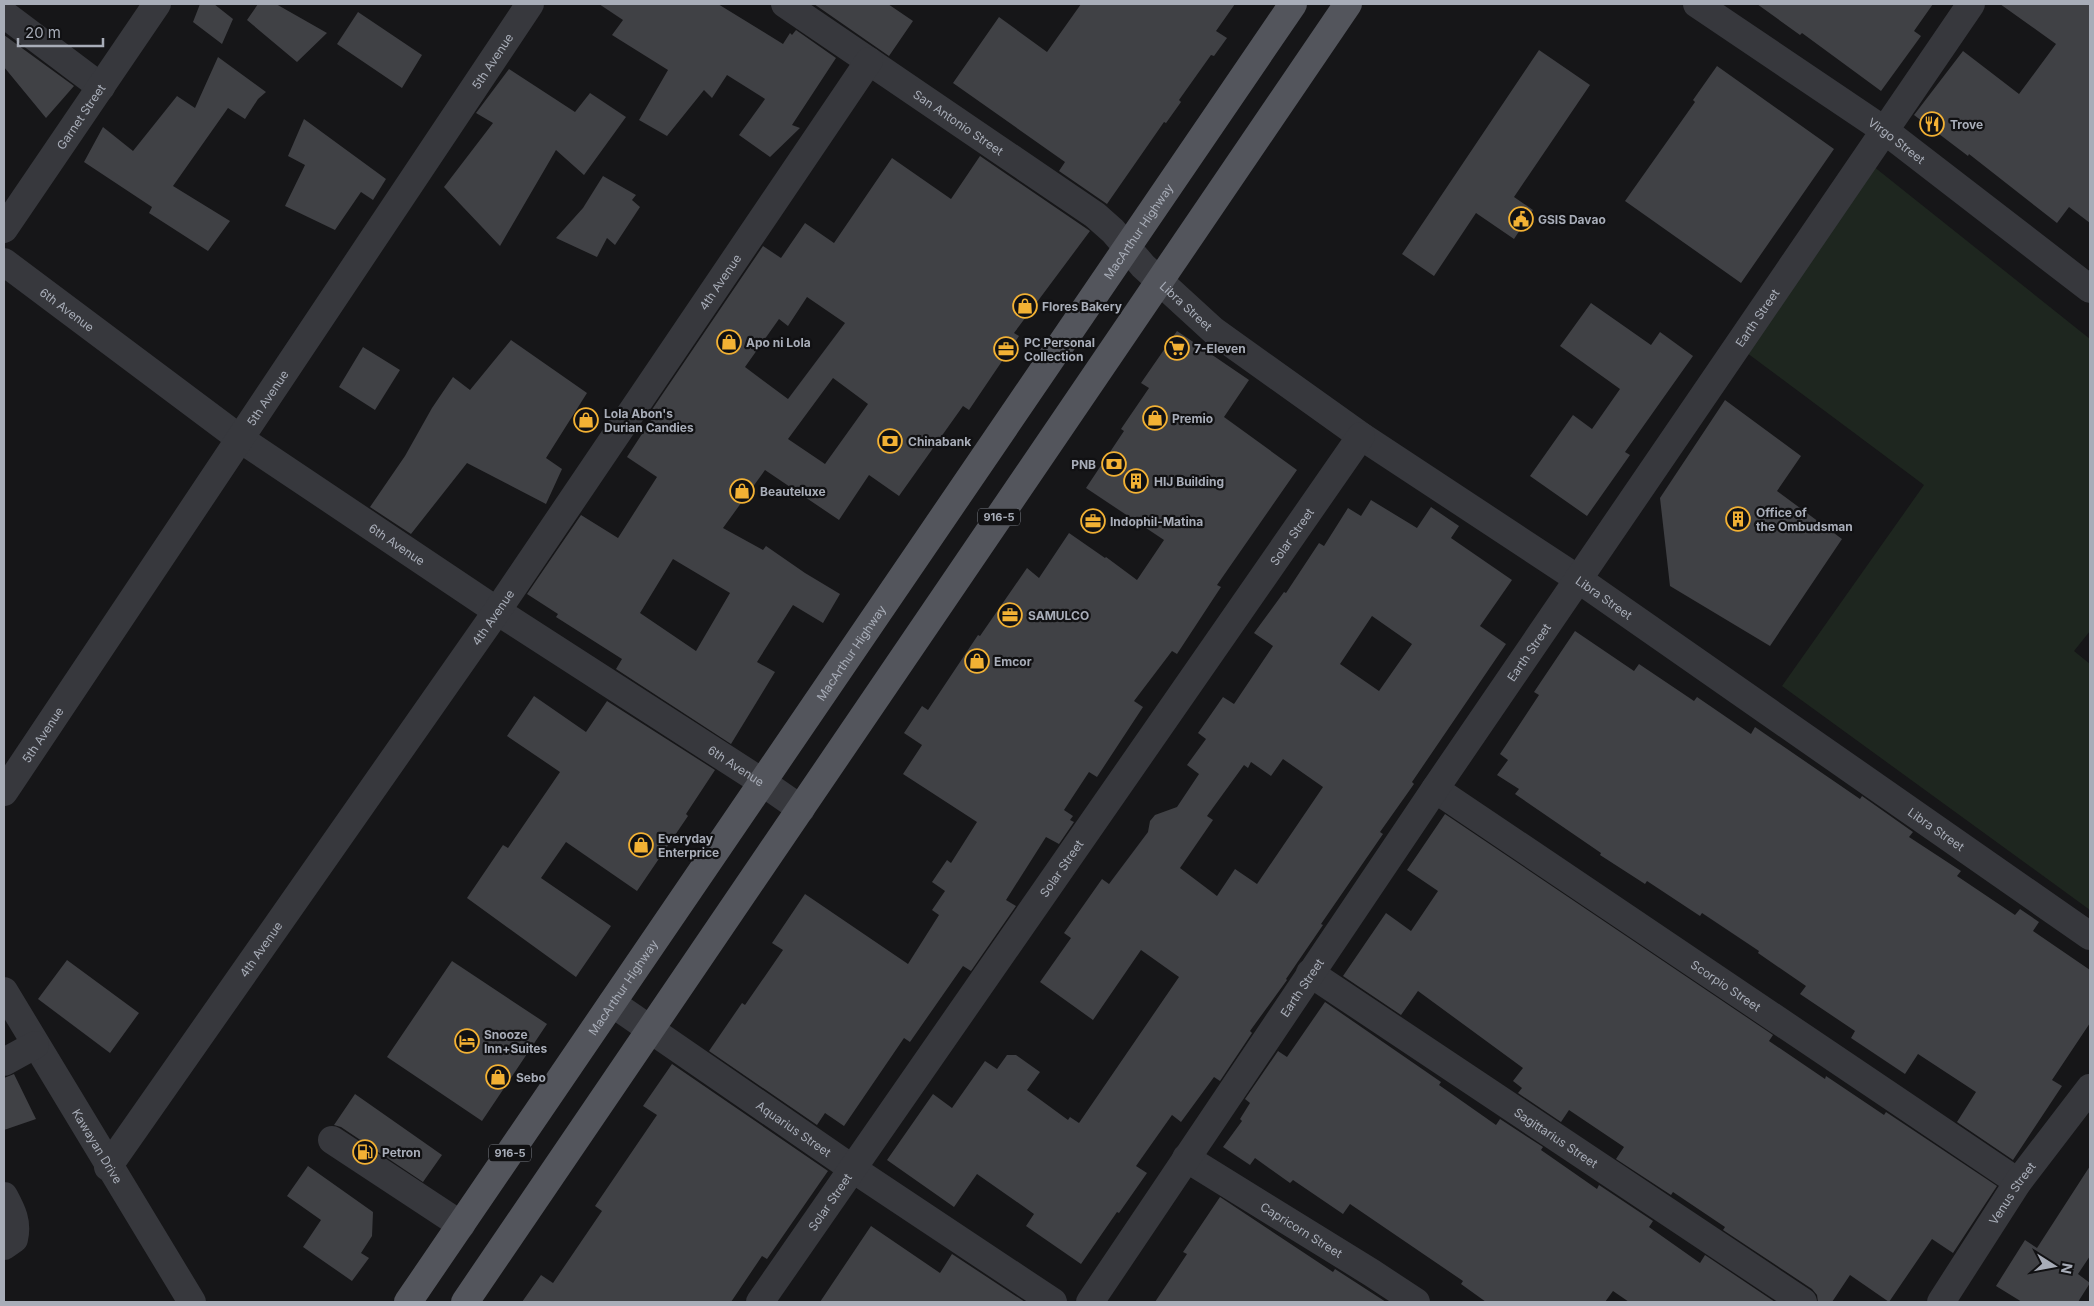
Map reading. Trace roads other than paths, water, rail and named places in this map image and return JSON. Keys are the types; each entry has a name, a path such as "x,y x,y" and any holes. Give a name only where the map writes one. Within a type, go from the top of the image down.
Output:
{"main road":[{"name":"MacArthur Highway","path":"408,1302 1293,4"},
{"name":"916-5","path":"465,1302 1348,4"}],"street":[{"name":"Garnet Street","path":"4,229 157,4"},
{"name":"5th Avenue","path":"4,792 530,4"},
{"name":"San Antonio Street","path":"785,4 1095,215 1128,247"},
{"name":"Virgo Street","path":"1697,4 1884,130 2090,289"},
{"name":"Earth Street","path":"1090,1302 1435,789 1971,4"},
{"path":"4,14 101,86"},
{"name":"4th Avenue","path":"108,1166 497,611 869,62"},
{"name":"Libra Street","path":"1128,247 1143,266 1214,331 1361,436 1578,579 2090,936"},
{"name":"6th Avenue","path":"4,262 239,438 497,611 762,782 800,809"},
{"name":"Solar Street","path":"760,1302 1361,436"},
{"name":"Scorpio Street","path":"1435,789 2018,1182"},
{"name":"Sagittarius Street","path":"1310,974 1803,1302"},
{"name":"Kawayan Drive","path":"4,991 108,1166 192,1302"},
{"name":"Aquarius Street","path":"612,1003 853,1169 1053,1302"},
{"path":"4,1062 36,1046"},
{"name":"Venus Street","path":"1941,1302 2018,1182 2090,1088"},
{"path":"332,1140 461,1225"},
{"name":"Capricorn Street","path":"1186,1158 1372,1272 1416,1302"},
{"path":"4,1196 13,1214 16,1228 14,1239 4,1246"}],"place":[{"name":"Trove","path":"1932,124"},
{"name":"GSIS Davao","path":"1521,219"},
{"name":"Flores Bakery","path":"1025,306"},
{"name":"Apo ni Lola","path":"729,342"},
{"name":"7-Eleven","path":"1177,348"},
{"name":"PC Personal Collection","path":"1006,349"},
{"name":"Premio","path":"1155,418"},
{"name":"Lola Abon's Durian Candies","path":"586,420"},
{"name":"Chinabank","path":"890,441"},
{"name":"PNB","path":"1114,464"},
{"name":"HIJ Building","path":"1136,481"},
{"name":"Beauteluxe","path":"742,491"},
{"name":"Office of the Ombudsman","path":"1738,519"},
{"name":"Indophil-Matina","path":"1093,521"},
{"name":"SAMULCO","path":"1010,615"},
{"name":"Emcor","path":"977,661"},
{"name":"Everyday Enterprice","path":"641,845"},
{"name":"Snooze Inn+Suites","path":"467,1041"},
{"name":"Sebo","path":"498,1077"},
{"name":"Petron","path":"365,1152"}]}
